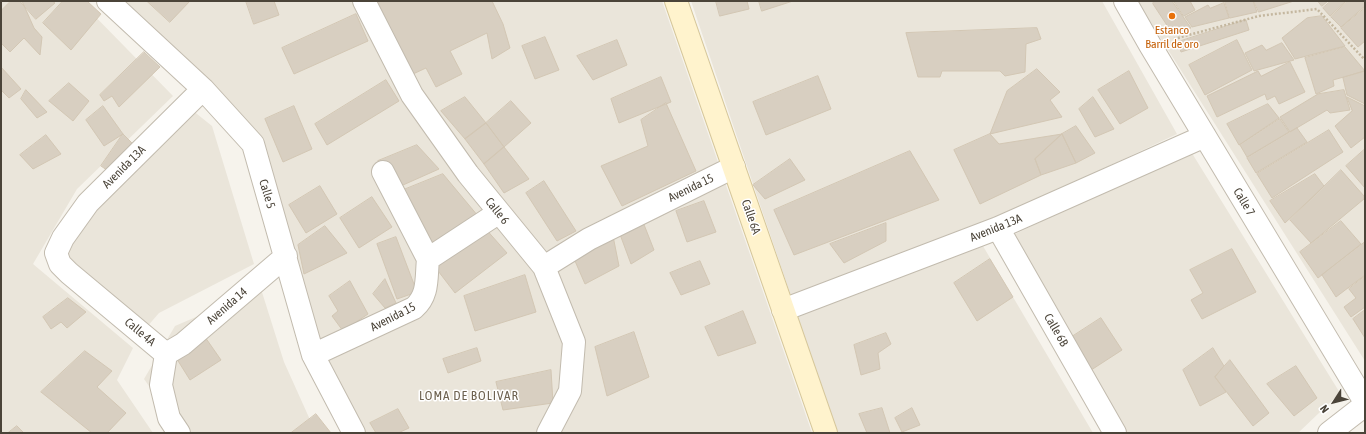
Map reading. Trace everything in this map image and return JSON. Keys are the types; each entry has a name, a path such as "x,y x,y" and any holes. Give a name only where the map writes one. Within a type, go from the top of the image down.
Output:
{"street":[{"name":"Calle 5","path":"108,1 203,89 252,144 314,355 354,433"},
{"name":"Calle 6","path":"364,1 412,95 498,213 544,267 574,342 570,392 548,433"},
{"name":"Calle 6A","path":"676,1 826,433"},
{"name":"Calle 7","path":"1125,1 1150,45 1364,397"},
{"name":"Avenida 13A","path":"56,253 63,238 88,203 203,89"},
{"name":"Avenida 13A","path":"783,310 998,228 1205,136"},
{"name":"Avenida 15","path":"544,267 590,239 734,167"},
{"path":"383,172 428,259 498,213"},
{"name":"Calle 6B","path":"998,228 1114,433"},
{"name":"Calle 4A","path":"56,253 60,264 69,273 166,354 161,385 169,418 179,433"},
{"name":"Avenida 14","path":"166,354 183,344 286,256"},
{"name":"Avenida 15","path":"314,355 414,308 422,301 425,294 428,259"},
{"path":"1329,433 1364,397"}],"path":[{"path":"1150,45 1259,16 1318,8 1365,60"}],"shaded area":[{"path":"1,1 80,1 173,96 77,189 33,264 133,348 117,380 153,433 1,433"},
{"path":"113,1 662,1 812,433 343,433 232,109"},
{"path":"691,1 1102,1 1177,134 987,223 791,296"},
{"path":"1139,1 1365,1 1365,361 1139,4"},
{"path":"192,110 212,126 254,264 159,313 146,328 58,256 95,202"},
{"path":"1190,150 1340,393 1298,433 1122,433 1009,237"},
{"path":"983,246 1093,433 838,433 797,315"},
{"path":"261,289 284,362 316,433 182,433 144,379 175,326"}],"building":[{"path":"11,1 22,1 34,28 42,37 40,55 24,38 10,52 1,43 1,11"},
{"path":"20,1 52,1 55,3 36,19"},
{"path":"63,1 87,1 101,14 71,50 43,23"},
{"path":"147,1 190,1 170,22"},
{"path":"246,1 274,1 279,15 254,24"},
{"path":"376,1 492,1 503,24 510,48 492,59 487,33 450,51 462,74 436,87 426,68 413,74"},
{"path":"716,1 747,1 749,9 720,16"},
{"path":"759,1 793,1 762,11"},
{"name":"Estanco Barril de oro","path":"1154,1 1172,1 1191,28 1172,33 1153,4"},
{"path":"1174,1 1190,1 1195,10 1184,16"},
{"path":"1225,1 1253,1 1257,12 1230,18"},
{"path":"1254,1 1294,1 1259,12"},
{"path":"1318,1 1328,1 1322,6"},
{"path":"1331,1 1346,1 1330,16 1323,8"},
{"path":"1348,1 1365,1 1365,6 1341,27 1331,17"},
{"path":"1224,3 1229,18 1192,27 1185,17 1208,5 1210,8"},
{"path":"1365,8 1365,41 1358,47 1341,28"},
{"path":"356,14 368,41 294,74 282,48"},
{"path":"1322,16 1345,46 1295,59 1282,38 1307,18"},
{"path":"1246,20 1249,30 1181,52 1178,42"},
{"path":"1037,28 1041,39 1026,44 1025,72 1005,76 1000,71 942,71 940,77 918,77 906,33"},
{"path":"545,37 559,70 535,79 522,46"},
{"path":"617,40 627,65 593,80 577,56"},
{"path":"1237,40 1252,70 1205,95 1189,65"},
{"path":"1282,43 1294,60 1254,71 1245,53 1262,45 1266,50"},
{"path":"1345,47 1365,71 1333,80 1334,86 1316,94 1305,58"},
{"path":"144,52 160,67 119,107 112,96 104,101 100,95"},
{"path":"1290,62 1305,92 1279,104 1275,96 1267,100 1265,94 1217,117 1207,96 1258,71 1261,76"},
{"path":"1,67 21,89 9,98 1,90"},
{"path":"1037,69 1060,92 1050,100 1062,117 990,134 1007,91"},
{"path":"1129,71 1148,108 1120,124 1098,90"},
{"path":"1365,71 1365,104 1347,95 1343,78"},
{"path":"818,76 831,109 766,135 753,102"},
{"path":"661,77 671,102 619,123 611,99"},
{"path":"386,80 399,101 327,145 315,124"},
{"path":"69,83 89,101 73,121 49,101"},
{"path":"26,90 47,112 37,118 21,99"},
{"path":"1344,90 1350,110 1330,113 1327,110 1290,132 1280,117 1318,94"},
{"path":"465,97 486,123 465,139 441,111"},
{"path":"1093,97 1114,129 1095,137 1079,109"},
{"path":"1347,97 1365,106 1365,137 1351,148 1335,126 1352,111"},
{"path":"511,101 531,123 504,147 486,123"},
{"path":"666,103 696,171 622,206 601,166 648,146 641,120"},
{"path":"1268,104 1279,118 1239,145 1227,124"},
{"path":"103,106 123,134 104,146 86,120"},
{"path":"294,106 312,149 283,162 265,119"},
{"path":"1280,119 1289,132 1247,157 1240,145"},
{"path":"486,123 504,147 484,164 465,139"},
{"path":"1076,126 1095,153 1076,163 1062,134"},
{"path":"1297,128 1307,142 1256,173 1247,158"},
{"path":"1329,130 1343,152 1272,198 1257,174"},
{"path":"123,134 138,149 111,173 101,166"},
{"path":"990,134 999,144 1062,134 1035,159 1041,175 980,204 954,150"},
{"path":"1062,134 1076,163 1041,175 1035,159"},
{"path":"46,135 61,154 33,169 20,155"},
{"path":"417,145 439,169 394,189 378,161"},
{"path":"504,147 529,179 504,193 484,164"},
{"path":"1365,149 1365,188 1346,166"},
{"path":"910,151 939,200 794,255 774,210"},
{"path":"790,159 805,180 765,199 753,185"},
{"path":"1341,170 1364,196 1364,199 1311,243 1290,220"},
{"path":"443,174 483,222 430,255 396,193"},
{"path":"1315,174 1324,186 1285,223 1270,201"},
{"path":"544,181 576,231 557,241 526,193"},
{"path":"320,186 337,214 306,233 289,205"},
{"path":"372,197 392,227 359,248 340,218"},
{"path":"704,201 716,232 687,242 676,211"},
{"path":"641,217 654,250 631,264 618,229"},
{"path":"1341,221 1361,244 1318,278 1300,252"},
{"path":"886,223 886,241 844,263 830,244"},
{"path":"325,226 347,253 304,274 298,245"},
{"path":"484,227 507,253 455,293 432,263"},
{"path":"612,231 619,266 585,284 572,254"},
{"path":"396,237 417,292 397,299 377,244"},
{"path":"1365,242 1365,275 1336,297 1322,275"},
{"path":"1232,249 1256,292 1202,319 1191,300 1203,293 1190,270"},
{"path":"990,259 1013,297 977,321 954,283"},
{"path":"700,261 710,284 681,295 670,273"},
{"path":"525,275 536,312 475,331 464,296"},
{"path":"1364,277 1365,307 1351,317 1344,307 1356,298 1349,289"},
{"path":"385,279 396,303 385,308 373,294"},
{"path":"350,281 368,314 343,331 332,316 338,311 329,296"},
{"path":"68,298 86,312 67,328 61,322 51,329 43,317"},
{"path":"1365,310 1365,338 1353,319"},
{"path":"743,311 756,343 718,356 705,327"},
{"path":"1101,318 1122,350 1085,374 1064,342"},
{"path":"634,332 649,377 607,396 595,347"},
{"path":"886,333 891,344 878,353 880,369 861,375 854,345"},
{"path":"205,337 221,360 190,380 175,356"},
{"path":"477,348 481,361 448,373 443,359"},
{"path":"1213,348 1224,366 1215,377 1226,392 1200,406 1183,370"},
{"path":"85,351 112,371 97,387 126,413 107,433 92,433 41,392"},
{"path":"1230,360 1269,413 1253,426 1215,377"},
{"path":"1296,366 1317,398 1294,416 1267,384"},
{"path":"551,370 553,403 503,410 496,382"},
{"path":"882,408 890,433 867,433 859,414"},
{"path":"912,408 920,425 902,432 895,418"},
{"path":"398,409 409,428 398,433 376,433 370,423"},
{"path":"316,414 331,433 291,433"},
{"path":"17,426 24,433 8,433"}],"place":[{"name":"Estanco Barril de oro","path":"1172,16"}],"district":[{"name":"LOMA DE BOLIVAR","path":"469,396"}]}
